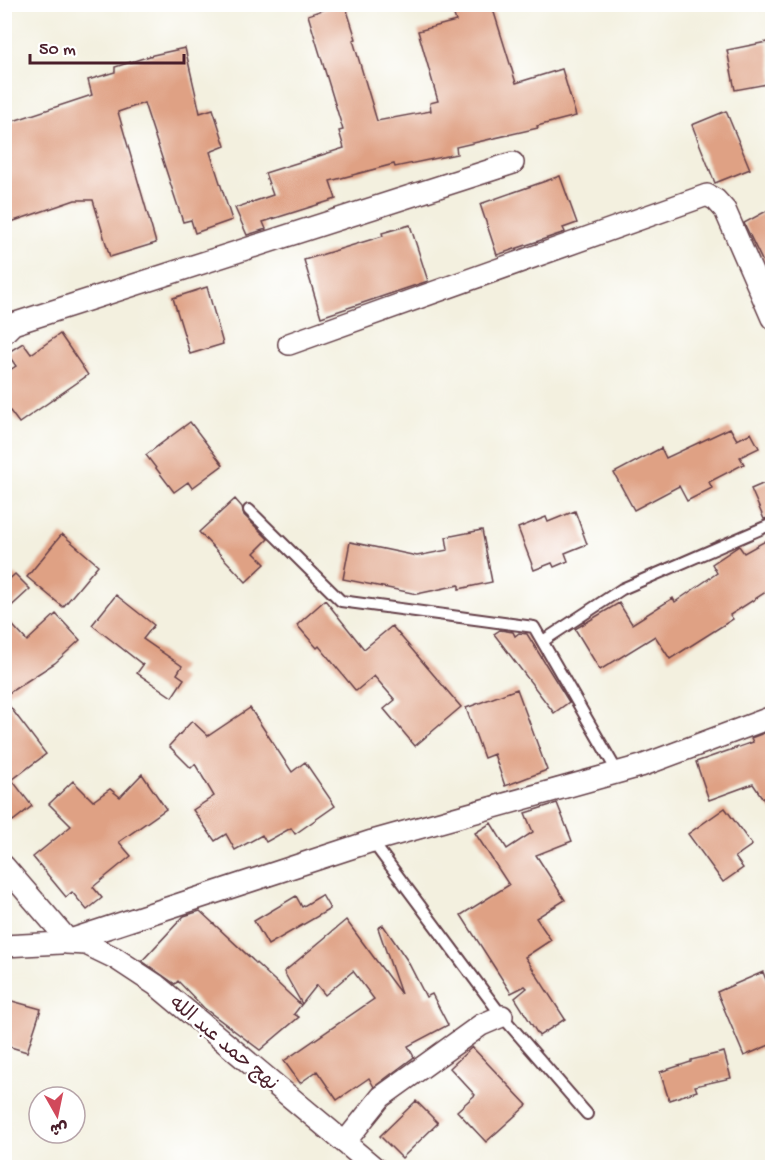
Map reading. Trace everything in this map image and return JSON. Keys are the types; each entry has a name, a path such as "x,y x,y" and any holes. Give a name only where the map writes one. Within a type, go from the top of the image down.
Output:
{"street":[{"path":"4,333 13,324 513,163"},
{"path":"289,344 707,195 716,200 725,210 772,318"},
{"path":"4,946 65,942 372,841 641,766 772,717"},
{"path":"4,866 65,942"},
{"name":"نهج حمد عبد الله","path":"65,942 86,944 115,958 156,985 375,1167"},
{"path":"345,1142 381,1097 481,1025 502,1016"}],"lane":[{"path":"249,510 341,601 534,627 618,772"},
{"path":"543,641 622,589 772,524"},
{"path":"372,841 502,1016 587,1114"}],"building":[{"path":"345,4 377,121 431,111 430,103 438,101 418,31 456,21 453,12 476,4 479,10 492,6 516,83 562,69 576,116 537,126 538,128 456,147 457,154 395,167 394,164 330,181 336,199 263,222 266,229 247,235 235,208 273,195 265,173 344,148 339,131 343,130 308,15"},
{"path":"767,42 772,83 735,90 727,50"},
{"path":"185,48 200,113 213,109 225,146 210,152 232,220 195,233 191,220 183,222 144,103 118,112 156,243 110,257 93,200 75,200 11,222 4,203 4,124 92,95 88,80 115,72 115,67"},
{"path":"726,111 750,169 715,183 692,125"},
{"path":"560,176 577,223 563,228 565,232 497,255 480,204"},
{"path":"772,208 772,281 744,223"},
{"path":"410,225 428,281 321,317 304,260 383,236 382,233"},
{"path":"207,287 223,344 190,354 173,298"},
{"path":"60,334 88,375 19,423 4,403 4,374 16,366 7,353 23,343 31,354"},
{"path":"190,422 223,465 192,488 188,482 174,492 146,455"},
{"path":"730,428 737,440 751,433 759,448 740,457 744,464 709,482 712,488 687,501 679,486 634,510 614,473 661,448 666,458"},
{"path":"772,480 772,517 764,519 751,489"},
{"path":"235,499 242,507 244,515 268,539 254,553 265,564 246,582 199,532"},
{"path":"575,511 587,544 565,553 568,561 554,567 552,563 534,570 518,528 546,517 548,522"},
{"path":"482,530 492,582 459,589 459,585 417,594 343,579 350,542 417,556 448,550 446,537"},
{"path":"772,532 772,588 730,615 733,619 670,659 655,636 600,670 575,629 619,603 632,624 673,598 675,602 717,573 712,564 739,546 744,553 771,538 769,533"},
{"path":"62,534 98,565 63,607 27,577"},
{"path":"15,574 30,589 4,613 4,584"},
{"path":"116,595 154,625 143,639 182,666 177,674 184,679 172,697 137,673 143,665 92,625"},
{"path":"325,600 364,649 392,626 461,707 415,746 384,709 395,700 374,676 356,691 319,646 317,648 297,625"},
{"path":"56,614 80,640 55,663 4,696 4,616 27,641"},
{"path":"500,630 513,632 515,636 519,633 527,634 569,702 554,713 494,634"},
{"path":"517,689 547,770 505,786 494,754 484,758 466,708"},
{"path":"4,699 46,754 12,780 32,806 13,821 4,810"},
{"path":"250,708 292,772 305,762 335,806 295,834 291,828 266,842 262,835 235,850 226,834 215,841 193,810 214,796 195,764 191,768 169,746 192,721 208,736"},
{"path":"772,730 772,812 753,784 709,800 696,762 753,742 751,738"},
{"path":"142,774 166,809 119,842 131,856 93,887 102,898 87,910 72,892 66,897 33,857 71,826 49,804 73,781 93,801 110,789 120,797"},
{"path":"557,803 572,841 536,855 565,900 536,918 551,940 525,957 565,1019 539,1036 515,998 527,988 525,986 511,993 461,915 509,885 475,833 491,823 507,849 533,832 525,813"},
{"path":"725,808 752,845 735,857 743,868 723,882 688,834"},
{"path":"322,895 330,909 268,945 254,921 296,896 302,907"},
{"path":"200,911 301,1005 294,1014 299,1017 260,1050 204,1008 178,981 175,984 142,961 184,916"},
{"path":"346,920 401,994 378,928 383,925 407,960 426,997 432,994 448,1025 408,1046 414,1057 374,1087 369,1078 337,1100 317,1071 300,1083 284,1061 374,999 353,971 325,995 317,985 302,1004 284,972"},
{"path":"763,972 772,995 772,1044 744,1056 717,992"},
{"path":"12,1001 41,1009 27,1052 4,1045 4,1025"},
{"path":"472,1047 527,1105 486,1142 457,1111 475,1095 450,1068"},
{"path":"724,1052 731,1078 695,1086 697,1091 669,1100 660,1072 691,1062 691,1060"},
{"path":"416,1101 438,1123 402,1158 380,1136"}]}
